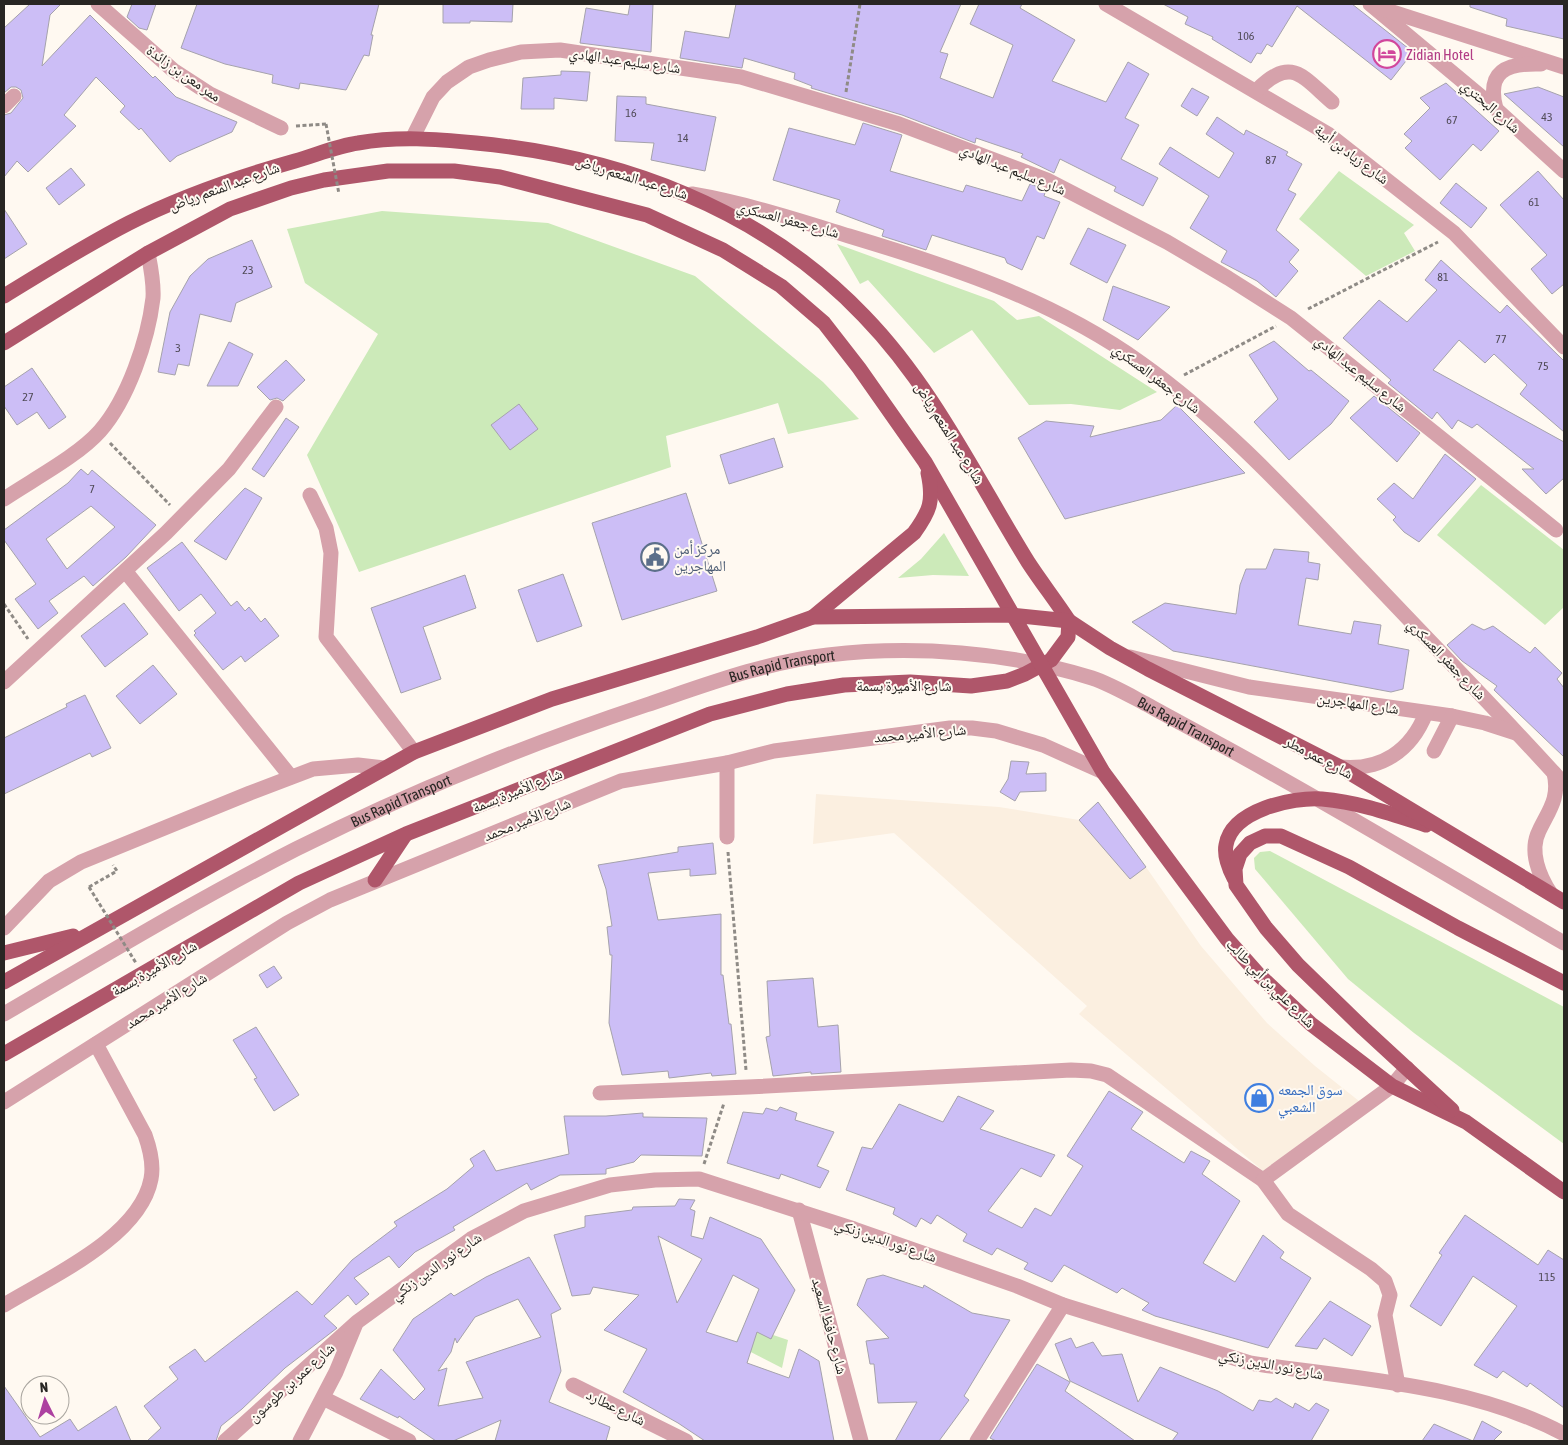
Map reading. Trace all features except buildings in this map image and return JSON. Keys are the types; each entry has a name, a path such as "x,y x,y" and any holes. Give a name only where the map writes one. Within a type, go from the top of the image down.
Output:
{"main road":[{"name":"شارع عبد المنعم رياض","path":"4,296 129,223 194,194 237,178 356,143 413,137 508,146 586,161 689,194 746,222 789,249 864,315 904,363 942,416 1029,563 1069,621"},
{"name":"شارع عبد المنعم رياض","path":"4,343 148,253 230,209 291,188 324,180 388,171 454,171 500,177 647,215 714,246 780,286 824,323 859,368 926,462 1042,666"},
{"path":"4,982 89,932 414,752 552,699 757,637 814,616 914,533 926,516 931,503 931,488 926,462"},
{"path":"814,616 1012,615 1069,621"},
{"name":"شارع الأميرة بسمة","path":"4,1054 299,883 406,834 710,714 787,694 844,685 910,682 989,684 1008,681 1042,666 1058,652 1064,644 1069,629 1069,621"},
{"name":"شارع عمر مطر","path":"1069,621 1110,648 1340,767 1564,902"},
{"name":"شارع علي بن أبي طالب","path":"1042,666 1103,772 1226,939 1259,975 1311,1024 1392,1086 1466,1122 1564,1192"},
{"path":"1452,833 1374,809 1321,799 1286,802 1262,809 1239,822 1228,836 1225,847 1230,871 1236,885 1266,928 1298,965 1466,1122"},
{"path":"375,880 406,834"},
{"path":"1236,885 1235,869 1240,854 1250,842 1265,836 1281,836 1349,868 1564,983"},
{"path":"4,953 89,932"}],"street":[{"name":"ممر معن بن زائدة","path":"98,4 174,70 210,94 281,128"},
{"name":"شارع زياد بن أبية","path":"1106,4 1328,134 1454,233 1564,347"},
{"path":"1370,4 1558,65"},
{"name":"شارع البحتري","path":"1370,4 1496,109 1564,171"},
{"name":"شارع سليم عبد الهادي","path":"413,137 433,97 447,82 469,67 521,52 560,50 732,76 899,124 1047,180 1167,242 1291,318 1556,530"},
{"path":"1496,109 1493,88 1495,79 1504,68 1523,64 1558,65"},
{"path":"1256,91 1271,76 1282,72 1295,72 1332,102"},
{"name":"شارع جعفر العسكري","path":"689,194 783,216 932,261 1001,286 1080,325 1141,363 1208,417 1302,508 1518,733"},
{"path":"4,499 99,432 112,414 129,380 146,329 153,297 152,272 148,253"},
{"path":"4,682 126,572 228,470 276,408"},
{"path":"310,495 326,528 331,553 326,637 414,752"},
{"path":"126,572 291,777"},
{"name":"Bus Rapid Transport","path":"4,1014 170,917 297,849 438,784 592,723 748,671 823,655 905,650 973,655 1042,666 1095,679 1321,799 1419,859 1564,943"},
{"name":"شارع المهاجرين","path":"1130,658 1249,687 1452,716 1518,733"},
{"path":"1340,767 1367,767 1392,758 1413,739 1426,713"},
{"path":"1434,750 1452,716"},
{"name":"شارع الأمير محمد","path":"4,1102 287,923 330,900 621,781 727,763 774,750 950,728 996,731 1043,745 1103,772"},
{"path":"1518,733 1564,784"},
{"path":"727,763 727,837"},
{"path":"4,928 49,881 81,862 313,769 342,765 384,768"},
{"path":"1550,894 1538,870 1536,843 1538,833 1556,799 1554,773"},
{"path":"4,913 26,905"},
{"path":"4,1305 106,1241 124,1225 147,1193 152,1171 150,1149 145,1135 96,1044"},
{"path":"1263,1180 1392,1086 1407,1068"},
{"path":"600,1092 748,1087 1071,1070 1091,1071 1107,1075 1263,1180 1288,1214 1370,1269 1385,1282 1390,1295 1385,1315 1398,1385"},
{"name":"شارع نور الدين زنكي","path":"300,1441 323,1398 357,1322 471,1239 524,1211 610,1185 655,1180 699,1179 799,1210 1017,1286 1064,1306 1250,1363 1456,1395 1507,1408 1564,1434"},
{"name":"شارع حافظ السعيد","path":"799,1210 861,1441"},
{"path":"977,1441 1064,1306"},
{"name":"شارع عمر بن طوسون","path":"225,1441 357,1322"},
{"name":"شارع عطارد","path":"573,1385 686,1441"},
{"path":"323,1398 409,1441"}],"path":[{"path":"844,107 860,4"},
{"path":"281,128 326,124 339,194"},
{"path":"1168,384 1454,233"},
{"path":"99,432 181,517"},
{"path":"4,604 36,652"},
{"path":"727,837 748,1087"},
{"path":"117,871 89,887 136,963"},
{"path":"699,1179 729,1087"}],"shaded area":[{"path":"816,794 999,807 1079,820 1098,802 1201,946 1267,1023 1315,1066 1359,1101 1263,1171 1079,1014 1087,1006 894,833 813,844"}],"green space":[{"path":"1339,171 1414,225 1404,233 1415,251 1366,276 1299,219"},
{"path":"382,211 548,223 695,276 823,382 859,419 788,434 778,403 666,436 671,467 359,572 307,455 378,334 305,283 287,229"},
{"path":"837,244 994,301 1017,320 1039,316 1157,392 1120,410 1071,404 1029,405 972,330 934,353 868,280 860,284"},
{"path":"1481,485 1564,550 1564,607 1545,625 1437,535"},
{"path":"944,533 969,576 933,575 898,578 921,559"},
{"path":"1270,851 1564,1007 1564,1144 1414,1033 1348,979 1255,869 1254,858 1260,852"},
{"path":"744,1325 788,1340 782,1368 735,1344"}],"place":[{"name":"Zidian Hotel","path":"1387,54"},
{"name":"مركز أمن المهاجرين","path":"655,557"},
{"name":"سوق الجمعه الشعبي","path":"1259,1098"}]}
